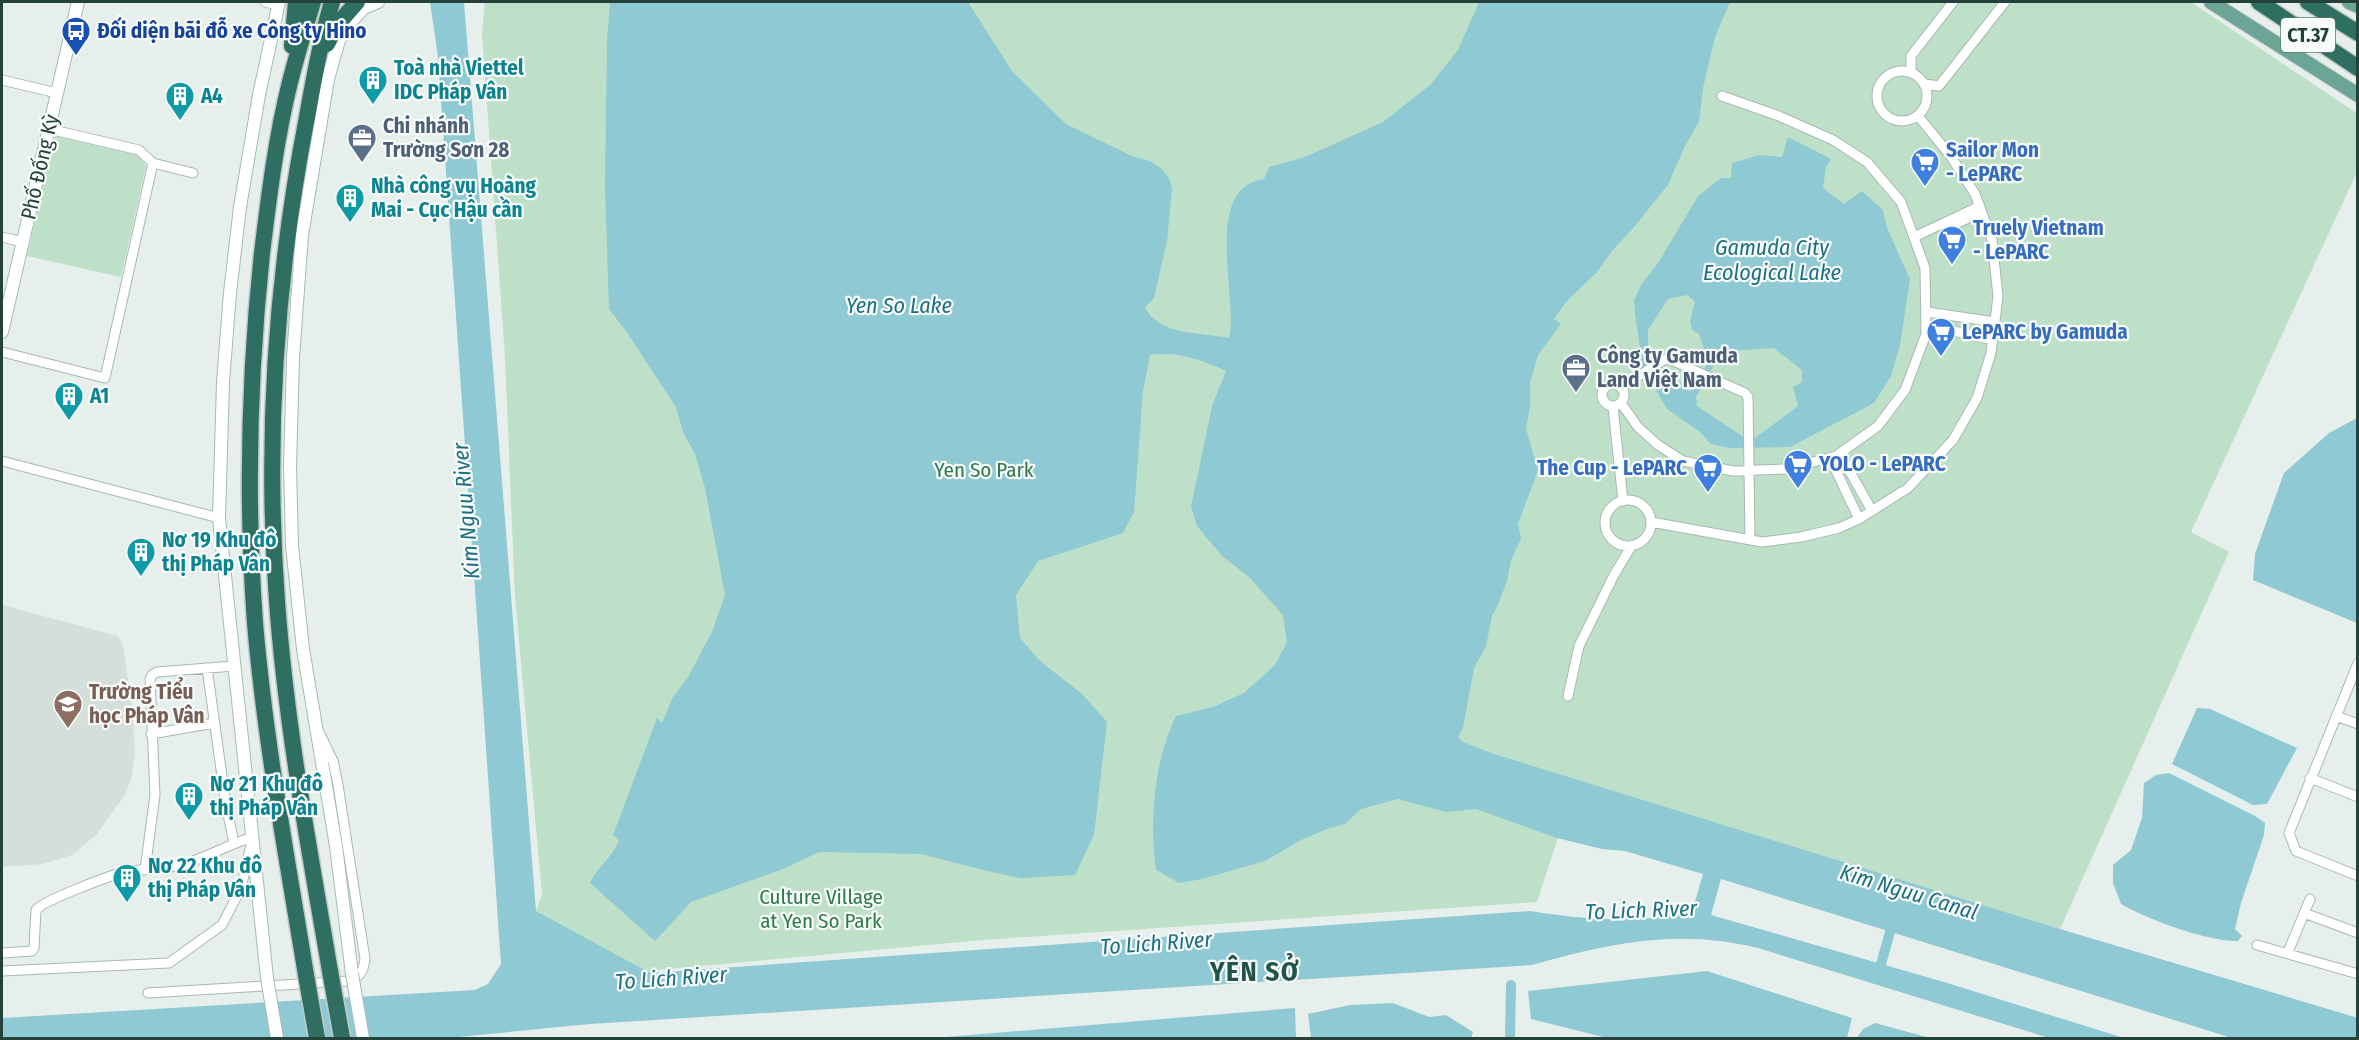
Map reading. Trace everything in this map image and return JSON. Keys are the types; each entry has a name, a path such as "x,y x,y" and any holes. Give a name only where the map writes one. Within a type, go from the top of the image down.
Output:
{"highway":[{"path":"290,83 296,2"},
{"path":"303,2 272,176 254,344 249,424 250,534 255,623 264,703 317,1038"},
{"path":"290,83 313,2"},
{"path":"332,2 298,160 280,293 274,382 273,462 277,600 286,696 342,1038"},
{"path":"314,82 336,25 357,2"},
{"name":"CT.37","path":"2259,2 2358,68"},
{"name":"CT.37","path":"2308,2 2358,33"}],"main road":[{"path":"2211,2 2358,95"},
{"path":"2349,2 2358,6"}],"street":[{"name":"Phố Đống Kỳ","path":"2,332 78,2"},
{"path":"265,2 279,3 259,95 240,207 230,293 219,518 267,978 277,1038"},
{"path":"363,1038 352,974 336,846 303,649 292,546 290,466 297,284 302,235 326,90 339,40 349,24 364,8 378,2"},
{"path":"1911,73 1911,56 1953,2"},
{"path":"1924,84 1927,101 1918,116 1902,122 1885,116 1877,100 1880,83 1894,72 1911,73 1924,84 1939,86 2005,2"},
{"path":"2,80 57,93"},
{"path":"1722,96 1779,116 1822,135 1867,162 1901,202 1926,268 1928,326 1905,390 1878,426 1835,456 1786,469 1750,471 1733,471 1683,460 1658,445 1617,405 1604,402 1603,391 1611,384 1621,387 1669,359 1745,393 1748,398 1750,434 1750,451 1750,471 1750,540"},
{"path":"1651,522 1762,542 1801,537 1839,528 1859,519 1908,488 1953,440 1977,398 1991,353 1998,296 1992,240 1975,194 1950,156 1918,116"},
{"path":"49,129 139,150 153,163 193,173"},
{"path":"2,352 105,378 153,163"},
{"path":"1915,239 1981,209"},
{"path":"2,237 23,242"},
{"path":"1927,312 1995,322"},
{"path":"1928,326 1993,340"},
{"path":"1621,387 1624,397 1617,405 1623,501"},
{"path":"1835,456 1872,511"},
{"path":"1835,456 1859,519"},
{"path":"2,461 219,518"},
{"path":"1568,696 1579,646 1614,575 1632,545 1646,537 1651,522 1644,507 1634,501 1623,501 1609,510 1606,527 1615,541 1632,545"},
{"path":"2358,663 2289,833 2296,851 2358,876"},
{"path":"145,870 155,795 148,684 152,675 157,672 234,666"},
{"path":"207,668 226,805 234,843"},
{"path":"2336,716 2358,724"},
{"path":"151,734 214,723"},
{"path":"148,993 348,981 359,977 364,970 365,959 338,785 333,761 318,730"},
{"path":"2310,778 2358,797"},
{"path":"2,953 32,951 36,910 47,901 123,872 168,869 206,858 234,843 253,837"},
{"path":"2,970 169,963 222,925 241,888 253,837"},
{"path":"2288,952 2310,899"},
{"path":"2304,913 2358,933"},
{"path":"2257,945 2288,952 2358,974"}],"shaded area":[{"name":"Trường Tiểu học Pháp Vân","path":"2,605 118,636 123,646 132,706 135,753 132,776 125,795 96,835 72,855 43,864 2,867"}],"green space":[{"name":"Yen So Park","path":"485,2 2191,2 2358,114 2357,172 2191,532 2229,552 2060,929 1576,782 1537,902 983,940 658,970 650,975 536,911 542,895 515,597 505,357 482,33"},
{"path":"55,136 137,155 146,166 121,277 27,256"}],"water":[{"name":"Yen So Lake","path":"430,2 464,2 536,911 650,973 1530,911 1591,918 1652,918 1692,912 1703,874 1625,851 1602,849 1557,838 1476,809 1446,812 1398,799 1361,809 1345,824 1301,840 1265,861 1202,879 1179,883 1156,870 1153,832 1155,792 1163,752 1176,716 1213,707 1244,693 1275,665 1287,642 1283,615 1249,577 1222,556 1197,526 1191,507 1212,406 1226,371 1189,357 1160,354 1150,355 1143,391 1134,512 1123,533 1038,561 1016,595 1020,638 1040,661 1082,694 1107,722 1094,835 1075,875 1021,878 921,854 819,852 783,869 691,902 655,941 590,883 619,840 613,835 657,718 662,723 673,697 688,677 712,632 725,595 705,488 695,454 683,432 676,407 609,309 605,185 607,41 610,2 968,2 1012,71 1066,124 1134,157 1150,161 1162,169 1169,178 1172,188 1167,241 1154,298 1145,307 1151,316 1170,328 1229,338 1231,320 1227,247 1228,223 1233,202 1245,187 1264,179 1269,167 1305,157 1383,122 1430,85 1458,50 1479,2 1730,2 1715,37 1703,88 1699,122 1685,146 1668,185 1597,272 1566,302 1554,319 1561,324 1538,355 1530,383 1530,406 1526,429 1538,470 1518,524 1521,539 1511,560 1507,581 1492,616 1486,646 1474,668 1463,728 1458,737 1463,742 1491,753 2060,929 2358,1018 2357,1038 2232,1038 1721,879 1711,915 1944,982 2124,1038 2049,1038 1758,948 1729,942 1672,939 1588,950 1532,965 590,1024 448,1038 2,1038 2,1018 475,990 488,984 501,964 438,57"},
{"name":"Gamuda City Ecological Lake","path":"1788,137 1831,159 1826,167 1823,188 1844,204 1862,191 1883,210 1887,228 1910,279 1900,345 1891,376 1874,403 1790,447 1729,448 1711,444 1700,432 1667,409 1643,368 1634,300 1641,285 1658,263 1698,196 1721,178 1731,178 1732,163 1759,155 1782,157","holes":["1688,295 1695,302 1690,321 1692,330 1699,334 1708,361 1695,389 1689,391 1677,381 1663,380 1648,362 1648,330 1668,299","1774,348 1802,370 1802,382 1793,387 1798,406 1755,438 1742,436 1697,406 1696,397 1721,353"]},
{"path":"2357,418 2357,623 2253,580 2255,554 2284,473 2329,433"},
{"path":"2197,708 2210,709 2297,748 2267,804 2253,805 2172,764"},
{"path":"2169,773 2265,823 2264,835 2241,903 2235,929 2242,936 2238,941 2211,938 2178,929 2121,904 2113,883 2113,865 2131,850 2142,818 2144,783 2156,775"},
{"path":"1707,971 1852,1018 1847,1038 1607,1038 1531,1019 1528,991"},
{"path":"1393,1003 1429,1017 1446,1015 1473,1032 1471,1038 1311,1038 1308,1014 1350,1005"},
{"path":"1295,1008 1296,1038 934,1038"},
{"path":"1875,1023 1930,1038 1857,1038 1863,1029"}],"waterway":[{"path":"1877,978 1894,918"},
{"path":"1510,1038 1511,985"}],"place":[{"name":"Đối diện bãi đỗ xe Công ty Hino","path":"76,56"},
{"name":"Toà nhà Viettel IDC Pháp Vân","path":"373,106"},
{"name":"A4","path":"180,122"},
{"name":"Chi nhánh Trường Sơn 28","path":"362,164"},
{"name":"Sailor Mon - LePARC","path":"1925,188"},
{"name":"Nhà công vụ Hoàng Mai - Cục Hậu cần","path":"350,224"},
{"name":"Truely Vietnam - LePARC","path":"1952,266"},
{"name":"LePARC by Gamuda","path":"1941,358"},
{"name":"Công ty Gamuda Land Việt Nam","path":"1576,394"},
{"name":"A1","path":"69,422"},
{"name":"YOLO - LePARC","path":"1798,490"},
{"name":"The Cup - LePARC","path":"1708,494"},
{"name":"Nơ 19 Khu đô thị Pháp Vân","path":"141,578"},
{"name":"Trường Tiểu học Pháp Vân","path":"68,730"},
{"name":"Nơ 21 Khu đô thị Pháp Vân","path":"189,822"},
{"name":"Nơ 22 Khu đô thị Pháp Vân","path":"127,904"}],"district":[{"name":"YÊN SỞ","path":"1255,972"}],"water label":[{"name":"Kim Nguu River","path":"466,511"},
{"name":"Kim Nguu Canal","path":"1909,892"},
{"name":"To Lich River","path":"1641,910"},
{"name":"To Lich River","path":"1156,943"},
{"name":"To Lich River","path":"671,978"}],"park label":[{"name":"Culture Village at Yen So Park","path":"821,909"}]}
